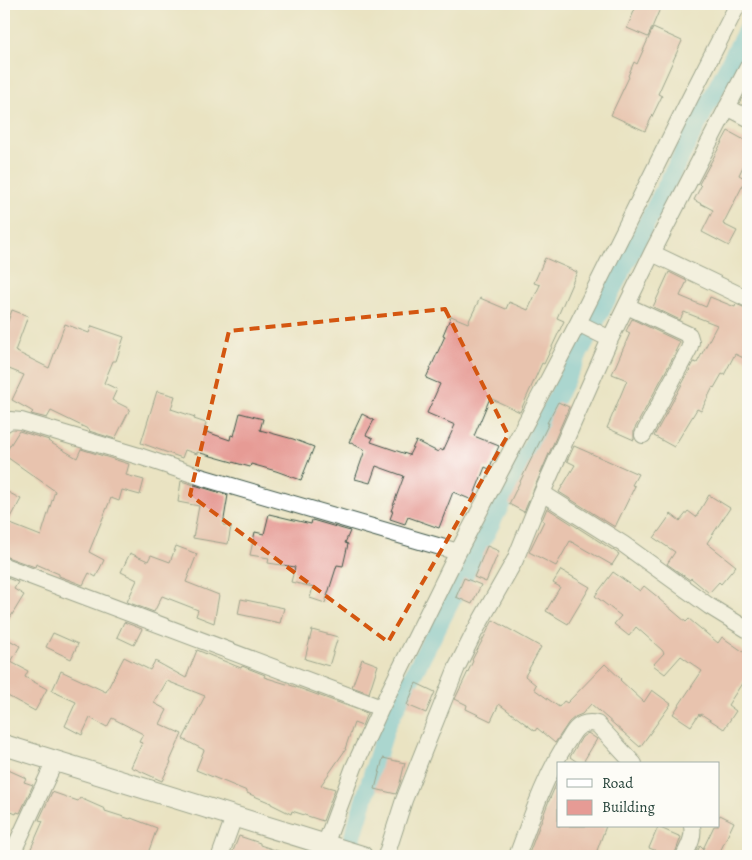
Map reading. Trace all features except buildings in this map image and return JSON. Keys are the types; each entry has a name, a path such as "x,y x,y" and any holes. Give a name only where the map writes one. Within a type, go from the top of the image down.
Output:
{"street":[{"path":"386,856 404,800 457,667 515,560 542,493 594,331 690,98 738,4"},
{"path":"327,850 354,767 380,708 458,552 594,331 627,306 748,67"},
{"path":"727,107 748,118"},
{"path":"652,254 748,299"},
{"path":"627,306 689,335 691,342 643,436"},
{"path":"4,424 10,420 21,421 142,457 204,478 458,552"},
{"path":"542,493 623,544 709,606 748,630"},
{"path":"4,566 380,708"},
{"path":"517,856 554,763 576,729 582,724 590,722 597,724 632,762"},
{"path":"4,745 234,817 327,850 361,856"},
{"path":"11,856 55,760"},
{"path":"220,856 234,817"},
{"path":"684,856 691,840 692,828"}],"highlighted area":[{"path":"445,309 508,435 388,642 190,495 229,331"}],"waterway":[{"path":"347,856 387,725 748,27"}]}
